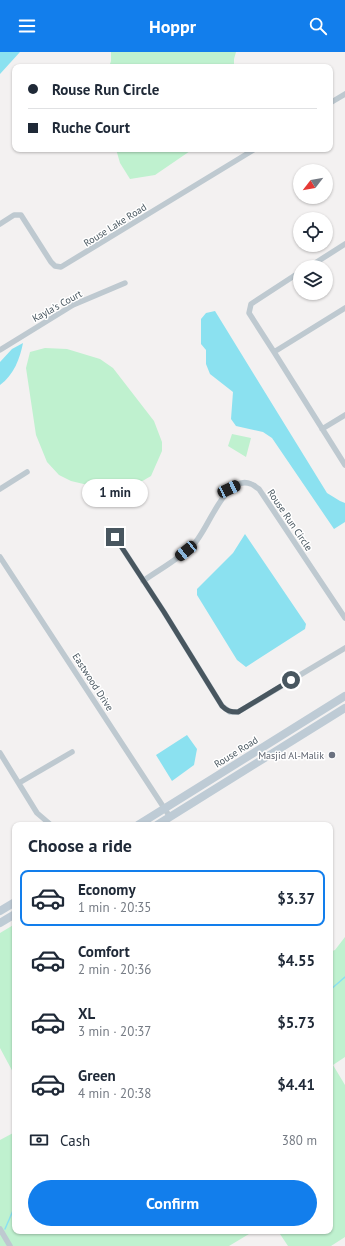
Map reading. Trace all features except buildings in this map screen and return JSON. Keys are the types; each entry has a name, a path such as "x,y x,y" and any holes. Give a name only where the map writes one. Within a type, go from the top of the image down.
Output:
{"street":[{"path":"333,101 345,94"},
{"name":"Rouse Lake Road","path":"0,224 14,215 21,215 55,266 61,267 250,152"},
{"path":"320,260 345,244"},
{"path":"293,277 251,304 249,313 345,465"},
{"name":"Kayla's Court","path":"0,350 73,305 125,283"},
{"path":"274,352 345,308"},
{"path":"322,429 345,415"},
{"path":"0,489 28,472"},
{"name":"Rouse Run Circle","path":"143,581 178,558 194,544 229,489 241,484 250,484 259,490 345,618"},
{"path":"115,537 164,612 222,706 230,712 238,712 345,648"},
{"name":"Eastwood Drive","path":"0,558 170,817"},
{"name":"Rouse Road","path":"143,822 345,696"},
{"name":"Rouse Road","path":"162,822 345,708"},
{"path":"19,783 72,752"},
{"path":"0,754 37,813 48,822"},
{"path":"0,911 12,904"},
{"path":"0,923 12,916"},
{"path":"0,1229 10,1246"}],"green space":[{"path":"111,52 236,52 234,64 110,64"},
{"path":"117,152 189,152 155,175 130,179 120,163"},
{"path":"45,348 67,349 100,359 113,368 154,421 162,442 162,451 151,476 139,483 92,486 71,481 59,475 47,462 36,435 26,368 30,352"},
{"path":"232,434 251,438 246,457 228,446"},
{"path":"12,926 12,1070 0,1048 0,933"},
{"path":"345,937 345,1057 333,1065 333,951"},
{"path":"333,1065 345,1085 345,1237 331,1246 288,1246 280,1234 333,1234"},
{"path":"12,1134 12,1234 249,1234 229,1246 0,1246 0,1140"}],"water":[{"path":"0,52 20,52 0,74"},
{"path":"215,311 327,493 345,503 345,522 334,529 272,438 263,432 236,426 231,419 233,392 210,374 206,364 206,350 201,344 201,319 206,313"},
{"path":"23,343 16,366 5,381 0,385 0,362 12,349"},
{"path":"245,534 306,624 305,629 246,667 237,660 197,595 197,589 233,553"},
{"path":"187,735 197,749 194,765 172,781 156,755"}],"waterway":[{"path":"333,987 345,977"},
{"path":"5,1229 12,1213"}],"place":[{"name":"Masjid Al-Malik","path":"332,755"}],"route":[{"path":"115,537 164,612 222,706 226,710 230,712 238,712 291,680"}]}
